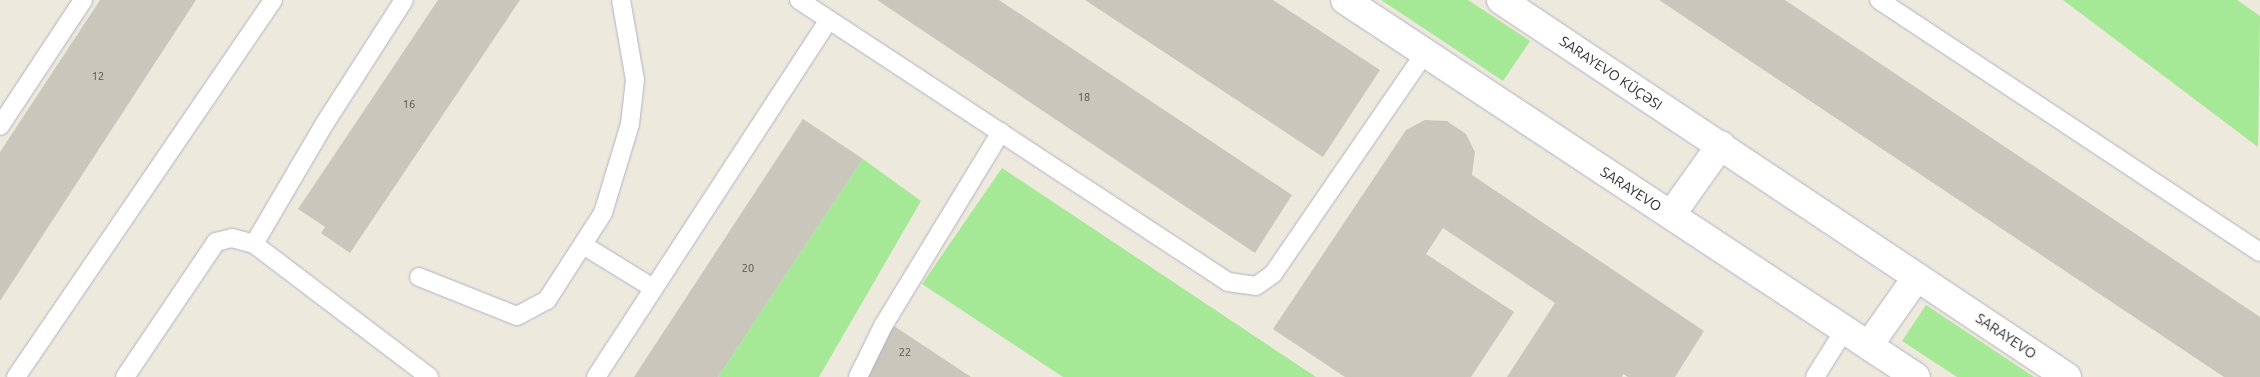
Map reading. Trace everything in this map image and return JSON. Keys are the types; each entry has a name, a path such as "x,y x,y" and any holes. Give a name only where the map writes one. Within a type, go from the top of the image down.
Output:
{"street":[{"name":"SARAYEVO","path":"1345,0 1916,377"},
{"name":"SARAYEVO KÜÇƏSI","path":"1501,0 1720,145"},
{"name":"SARAYEVO","path":"1720,145 2067,377"},
{"path":"1671,215 1720,145"},
{"path":"1869,345 1917,277"}],"lane":[{"path":"0,126 83,0"},
{"path":"16,377 273,0"},
{"path":"254,244 325,123 404,0"},
{"path":"419,277 517,316 548,300 603,213 630,124 636,80 621,0"},
{"path":"799,0 1228,282 1256,286 1273,274 1424,53"},
{"path":"1879,0 2260,252"},
{"path":"596,377 829,20"},
{"path":"858,377 883,326 1001,132"},
{"path":"125,377 216,242 232,238 254,244 429,377"},
{"path":"583,244 653,288"},
{"path":"1815,377 1845,329"}],"green space":[{"path":"1381,0 1468,0 1530,41 1503,81"},
{"path":"2063,0 2237,0 2260,16 2258,147"},
{"path":"863,159 921,201 819,377 718,377"},
{"path":"1002,168 1316,377 1063,377 922,284"},
{"path":"1926,305 2034,377 1957,377 1902,341"}],"building":[{"path":"100,0 196,0 0,301 0,152"},
{"path":"438,0 520,0 350,253 321,233 325,227 298,209"},
{"path":"877,0 999,0 1292,195 1255,253"},
{"path":"1085,0 1273,0 1380,70 1323,157"},
{"path":"1659,0 1785,0 2260,317 2260,377 2224,377"},
{"path":"803,119 863,159 718,377 634,377"},
{"path":"1425,120 1447,121 1466,134 1475,152 1472,175 1704,331 1675,377 1628,377 1623,374 1622,377 1507,377 1555,303 1443,228 1426,254 1514,312 1471,377 1345,377 1273,329 1406,130"},
{"path":"894,326 971,377 861,377"}]}
